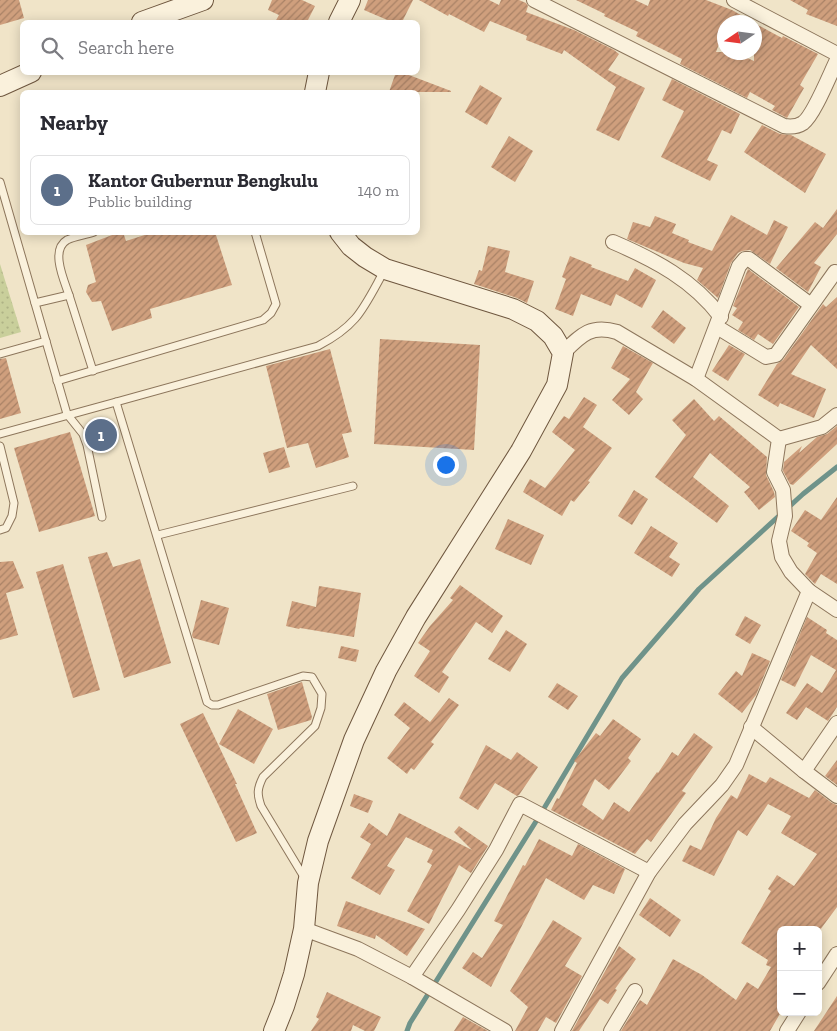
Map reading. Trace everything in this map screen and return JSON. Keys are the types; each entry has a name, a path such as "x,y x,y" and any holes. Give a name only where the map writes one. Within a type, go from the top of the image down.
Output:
{"street":[{"path":"147,20 202,0"},
{"path":"340,20 350,0"},
{"path":"534,0 784,126 794,127 803,123 811,113 837,60"},
{"path":"743,2 799,36 837,54"},
{"path":"0,86 24,75"},
{"path":"315,90 318,75"},
{"path":"342,235 351,246 385,269 513,309 537,321 553,336 563,353"},
{"path":"614,242 650,258 673,272 712,304 719,322 766,357 776,354 784,345 835,272"},
{"path":"696,379 739,266 745,259 749,259 811,305"},
{"path":"274,1031 294,974 304,929 308,883 318,841 354,740 386,671 416,617 530,434 557,385 563,353 580,336 591,331 605,328 617,332 696,379 779,439"},
{"path":"779,439 822,427 837,415"},
{"path":"779,439 774,472 783,490 785,516 779,541 782,557 791,572 809,591 837,610"},
{"path":"562,1031 650,872 685,824 722,785 736,765 809,591"},
{"path":"804,771 837,723"},
{"path":"752,726 804,771 837,796"},
{"path":"416,979 496,850 520,804 650,872"},
{"path":"304,929 358,949 416,979 505,1031"},
{"path":"822,977 837,954"},
{"path":"611,1031 635,991"},
{"path":"787,1031 796,1016"}],"lane":[{"path":"0,182 67,414 83,434 102,517"},
{"path":"85,235 66,241 59,249 58,256 93,370"},
{"path":"57,381 263,320 271,313 276,304 256,235"},
{"path":"0,434 318,346 338,335 354,321 365,306 385,269"},
{"path":"35,302 69,294"},
{"path":"0,354 46,341"},
{"path":"116,402 207,702 212,705 218,705 303,676 312,677 322,694 321,708 315,726 263,777 257,794 261,806 308,883"},
{"path":"0,446 14,503 12,516 6,528 0,530"},
{"path":"158,536 353,486"}],"green space":[{"path":"0,264 21,332 0,338"}],"building":[{"path":"0,0 19,0 24,18 0,25"},
{"path":"272,0 302,0 315,6 308,20 276,20 279,15 268,10"},
{"path":"368,0 413,0 403,20 387,20 364,10"},
{"path":"419,0 489,0 499,5 501,0 519,0 528,6 526,12 574,30 614,50 619,54 608,70 645,88 619,141 596,130 616,87 564,50 562,54 526,40 527,36 490,21 484,32 449,14 448,16"},
{"path":"576,0 635,0 648,6 650,0 706,0 741,15 717,15 717,60 762,60 762,27 818,54 800,85 804,88 787,118 772,110 775,106 750,92 747,98 680,64 682,59 636,36 638,32 604,16 605,14"},
{"path":"790,0 837,0 837,26 806,14 808,10"},
{"path":"395,75 409,75 451,92 420,92 420,90 390,90"},
{"path":"672,79 740,114 731,134 722,130 707,160 718,165 710,181 661,157 684,111 662,100"},
{"path":"480,85 502,98 487,125 465,112"},
{"path":"762,125 780,134 791,135 826,154 805,193 744,152"},
{"path":"509,136 533,151 515,182 491,167"},
{"path":"837,209 837,234 814,263 821,267 808,292 776,268 815,222 823,228"},
{"path":"731,215 767,235 774,220 788,227 770,264 750,250 738,253 731,263 718,298 697,280 703,268 684,263 627,239 633,222 650,227 655,216 676,224 672,233 689,240 688,242 712,251"},
{"path":"112,235 124,235 126,241 145,235 216,235 232,285 150,309 152,318 112,331 101,301 92,302 86,292 88,285 96,282 86,245"},
{"path":"488,246 510,251 505,272 534,281 527,303 474,284 479,270 482,271"},
{"path":"570,256 592,265 591,267 628,281 635,268 656,280 642,308 616,294 611,306 581,294 573,316 555,309 566,279 562,277"},
{"path":"748,269 799,307 773,344 758,334 754,340 738,330 743,322 732,315 737,308 733,306"},
{"path":"837,297 837,369 811,345 791,374 826,389 814,418 780,403 778,407 758,395 777,364 783,360 823,304 826,307"},
{"path":"663,310 686,328 674,344 651,327"},
{"path":"380,339 480,345 474,450 374,444"},
{"path":"729,345 745,354 728,381 712,371"},
{"path":"623,346 653,363 636,392 643,399 629,415 612,400 630,379 611,368"},
{"path":"330,349 352,432 342,434 349,457 316,468 308,443 287,448 266,366"},
{"path":"6,358 21,413 0,419 0,359"},
{"path":"584,397 597,405 583,427 612,448 588,481 590,482 574,502 571,500 562,516 523,492 530,479 545,488 575,450 552,432 564,416 569,419"},
{"path":"694,399 714,421 719,416 767,457 766,475 775,497 759,510 744,492 750,487 710,453 693,477 729,506 717,523 655,477 686,435 672,420"},
{"path":"837,426 837,444 793,485 790,484 783,471 784,462 802,446 799,453 817,437 827,434"},
{"path":"70,432 95,516 39,532 14,448"},
{"path":"284,447 290,467 269,473 263,453"},
{"path":"634,490 648,499 632,525 618,516"},
{"path":"837,497 837,584 821,574 815,584 805,574 817,553 807,546 809,543 791,531 805,510 821,520"},
{"path":"508,519 544,535 531,565 495,549"},
{"path":"651,526 678,543 669,557 680,564 672,577 634,553"},
{"path":"107,552 113,567 140,559 171,663 124,678 88,557"},
{"path":"13,561 24,588 6,593 18,635 0,640 0,562"},
{"path":"63,564 100,690 73,698 36,572"},
{"path":"460,585 503,616 492,633 476,622 442,672 449,677 439,693 414,676 430,651 418,643 453,600 450,598"},
{"path":"319,586 361,593 354,637 286,626 292,601 316,607"},
{"path":"201,600 229,608 219,645 193,638 192,635"},
{"path":"745,616 761,625 750,644 735,635"},
{"path":"807,617 827,630 826,633 837,640 837,707 828,721 806,707 797,720 786,713 807,683 822,693 836,670 811,655 795,687 781,680"},
{"path":"506,630 527,644 510,672 488,659"},
{"path":"341,646 359,650 356,662 338,658"},
{"path":"752,653 770,661 756,695 742,713 718,694 736,671 742,676"},
{"path":"302,682 312,717 311,720 278,730 267,694"},
{"path":"557,683 578,696 568,710 548,697"},
{"path":"449,698 459,705 431,742 434,744 414,770 411,768 407,774 387,758 410,728 394,715 404,702 430,722"},
{"path":"238,709 273,729 254,764 219,744"},
{"path":"203,713 237,784 235,784 257,833 236,842 180,724"},
{"path":"613,719 641,739 628,758 631,761 609,790 595,779 582,805 603,820 614,802 629,812 672,752 678,756 694,733 713,747 682,791 686,793 651,842 647,839 635,854 551,810 557,798 559,799 577,763 574,761 596,733 600,736"},
{"path":"486,745 511,760 517,752 538,767 517,796 495,783 478,810 459,798"},
{"path":"837,760 837,785 825,776"},
{"path":"749,774 766,783 770,777 809,798 815,790 837,805 837,907 822,927 777,926 777,1016 779,1016 770,1031 621,1031 640,1000 647,1005 673,959 702,975 736,1000 747,982 758,989 771,967 766,965 768,960 741,943 771,891 768,889 777,875 794,886 817,854 781,833 791,816 768,804 747,836 738,830 714,876 682,861 690,845 701,850 716,818 731,795 737,799"},
{"path":"354,794 373,801 368,813 350,806"},
{"path":"399,813 472,850 454,832 459,826 488,846 471,873 459,865 429,924 407,911 432,865 427,862 433,850 406,837 387,866 395,870 380,895 351,878 371,844 360,837 369,823 387,836"},
{"path":"539,839 572,856 578,844 625,869 614,894 593,885 584,900 546,878 491,987 462,968 473,952 482,958 503,925 494,921 523,865 525,866"},
{"path":"650,898 681,920 670,937 639,915"},
{"path":"346,901 425,929 407,956 376,935 375,939 337,926"},
{"path":"553,920 582,938 565,966 582,976 556,1023 546,1017 538,1031 515,1031 528,1007 510,991"},
{"path":"619,946 636,959 615,989 617,990 608,1004 600,999 579,1031 572,1031"},
{"path":"327,992 381,1017 374,1031 365,1031 353,1025 351,1031 311,1031 319,1019 316,1017"},
{"path":"837,996 837,1031 814,1031"},
{"path":"463,1017 488,1031 454,1031"}],"waterway":[{"path":"407,1031 410,1023 540,815 622,678 699,589 803,494 837,467"}],"place":[{"name":"Kantor Gubernur Bengkulu","path":"101,435"}]}
